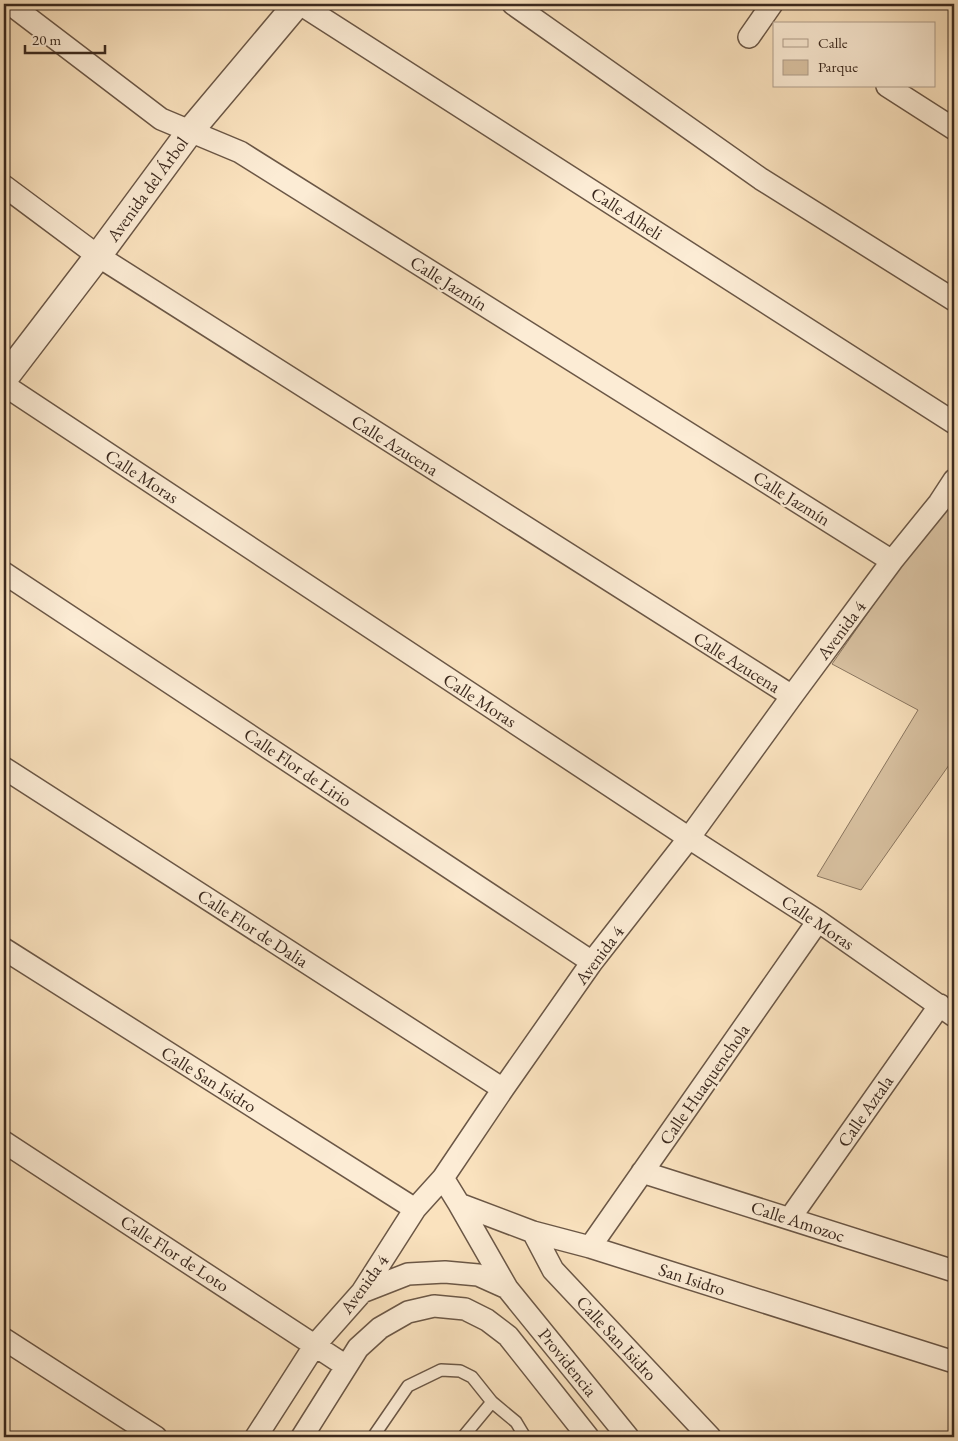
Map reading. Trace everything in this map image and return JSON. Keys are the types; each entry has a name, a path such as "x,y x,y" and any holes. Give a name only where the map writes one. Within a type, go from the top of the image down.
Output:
{"street":[{"name":"Calle Jazmín","path":"10,4 161,119 240,152 892,561"},
{"name":"Avenida del Árbol","path":"4,379 191,130 298,4"},
{"name":"Calle Alheli","path":"298,4 954,422"},
{"path":"513,4 761,179 954,300"},
{"path":"749,37 772,4"},
{"path":"890,88 954,130"},
{"name":"Calle Azucena","path":"4,186 98,256 792,696"},
{"name":"Calle Moras","path":"4,385 689,838 818,921 947,1011"},
{"name":"Avenida 4","path":"256,1437 315,1345 362,1292 415,1209 444,1178 503,1089 592,962 689,838 792,696 892,561 939,503 954,480"},
{"name":"Calle Flor de Lirio","path":"4,573 592,962"},
{"name":"Calle Flor de Dalia","path":"4,768 503,1089"},
{"name":"Calle Huaquenchola","path":"590,1247 818,921"},
{"name":"Calle San Isidro","path":"4,948 415,1209"},
{"name":"Calle Aztala","path":"790,1218 947,1011"},
{"name":"Calle Flor de Loto","path":"4,1142 346,1366"},
{"name":"Calle Amozoc","path":"642,1172 790,1218 951,1264"},
{"path":"444,1178 459,1204"},
{"name":"San Isidro","path":"459,1204 533,1232 590,1247 954,1362"},
{"name":"Providencia","path":"459,1204 507,1288 628,1437"},
{"name":"Calle San Isidro","path":"533,1232 553,1270 710,1437"},
{"name":"Providencia","path":"362,1292 408,1274 445,1272 478,1275 507,1288"},
{"path":"302,1437 358,1348 380,1328 408,1312 434,1306 465,1309 486,1320 508,1336 588,1437"},
{"path":"4,1339 156,1437"}],"lane":[{"path":"372,1437 408,1386 441,1370 460,1371 472,1377 492,1402 516,1422 525,1437"},
{"path":"463,1437 492,1402"}],"green space":[{"path":"954,490 954,758 861,890 817,876 918,710 832,664"}]}
